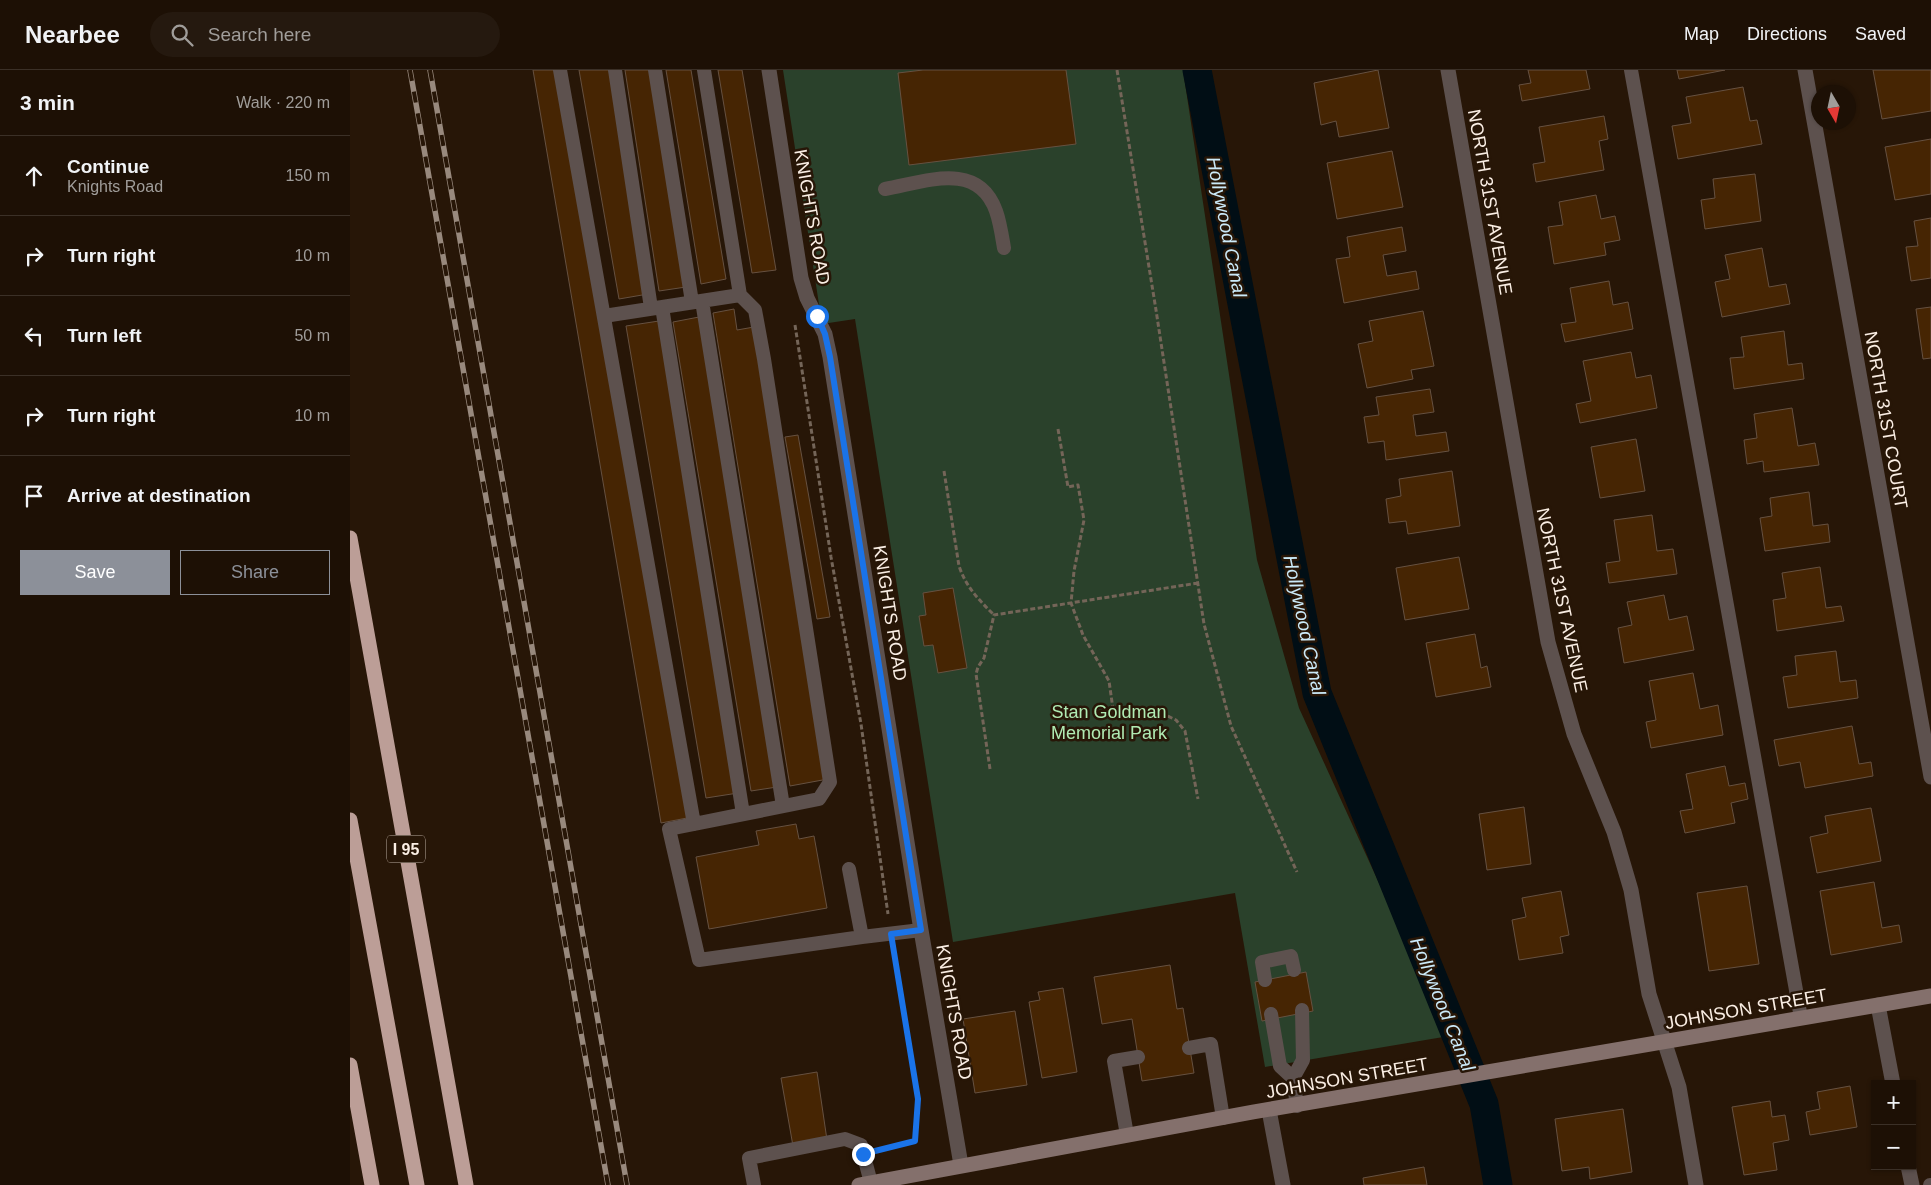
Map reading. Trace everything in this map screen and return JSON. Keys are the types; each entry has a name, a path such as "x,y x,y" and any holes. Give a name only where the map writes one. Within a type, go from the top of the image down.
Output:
{"highway":[{"name":"I 95","path":"350,538 466,1185"},
{"path":"350,820 416,1178"},
{"path":"350,1065 371,1182"}],"street":[{"name":"KNIGHTS ROAD","path":"769,70 801,278 807,298 825,334 830,357 921,930 962,1165"},
{"name":"NORTH 31ST AVENUE","path":"1448,70 1548,642 1574,734 1614,832 1631,890 1649,994 1678,1087 1696,1185"},
{"name":"NORTH 31ST COURT","path":"1805,70 1931,777"},
{"name":"JOHNSON STREET","path":"865,1184 1223,1118 1931,996"},
{"path":"1878,1005 1892,1080"},
{"path":"1269,1110 1282,1185"},
{"path":"1909,1170 1912,1185"}],"lane":[{"path":"560,70 694,824"},
{"path":"615,70 743,814"},
{"path":"656,70 783,806"},
{"path":"704,70 740,295 755,310 830,782 819,799 669,829 699,960 921,930"},
{"path":"1631,70 1801,1018"},
{"path":"885,189 954,177 972,180 986,191 996,210 1004,248"},
{"path":"604,316 740,295"},
{"path":"849,869 862,937"},
{"path":"1265,980 1262,962 1291,956 1294,970"},
{"path":"1292,1078 1303,1060 1302,1010"},
{"path":"1271,1014 1280,1066 1292,1078 1297,1106"},
{"path":"1189,1048 1211,1044 1223,1118"},
{"path":"1127,1135 1114,1061 1138,1057"},
{"path":"754,1185 750,1158 845,1139 861,1145 865,1184"}],"path":[{"path":"1117,70 1204,624 1231,726 1297,872"},
{"path":"794,319 831,557 861,724 891,934 918,1099 915,1141 863,1154"},
{"path":"1058,429 1068,487 1078,485 1084,520 1074,571 1071,603 1083,635 1108,681 1113,709 1157,711 1176,720 1186,731 1198,799"},
{"path":"944,471 959,566 964,580 975,596 994,615"},
{"path":"994,615 1198,583"},
{"path":"990,769 976,674 984,658 994,615"}],"green space":[{"name":"Stan Goldman Memorial Park","path":"783,70 1183,70 1257,560 1299,708 1405,940 1449,1005 1461,1034 1265,1067 1235,893 953,942 855,319 822,324"}],"building":[{"path":"533,70 560,70 687,818 661,823"},
{"path":"579,70 609,70 648,294 619,299"},
{"path":"625,70 653,70 686,287 659,291"},
{"path":"666,70 691,70 726,279 701,284"},
{"path":"718,70 742,70 776,270 752,273"},
{"path":"923,70 1066,70 1076,144 909,165 898,73"},
{"path":"1378,70 1389,128 1339,137 1336,121 1321,125 1314,83"},
{"path":"1528,70 1586,70 1590,89 1522,101 1519,85 1531,83"},
{"path":"1677,70 1725,70 1679,79"},
{"path":"1873,70 1931,70 1931,111 1882,119"},
{"path":"1743,87 1750,121 1757,120 1762,144 1678,159 1672,126 1691,123 1686,97"},
{"path":"1604,116 1608,139 1599,141 1604,170 1536,182 1533,164 1545,162 1539,127"},
{"path":"1931,139 1931,194 1895,200 1885,147"},
{"path":"1392,151 1403,207 1337,219 1327,163"},
{"path":"1755,174 1761,221 1705,229 1701,200 1715,198 1713,179"},
{"path":"1596,195 1601,219 1615,216 1620,240 1604,243 1606,255 1554,264 1548,227 1563,225 1559,202"},
{"path":"1931,218 1931,278 1911,281 1906,247 1918,246 1914,221"},
{"path":"1402,227 1406,251 1383,255 1387,276 1416,271 1419,289 1344,303 1336,259 1350,257 1347,237"},
{"path":"1762,248 1769,287 1786,284 1790,304 1722,317 1715,282 1730,279 1725,255"},
{"path":"1609,281 1613,305 1628,302 1633,329 1565,342 1561,324 1576,322 1570,288"},
{"path":"1931,307 1931,358 1923,359 1916,309"},
{"path":"734,309 737,330 754,327 828,779 790,786 713,313"},
{"path":"1423,311 1434,366 1411,370 1413,379 1367,388 1358,344 1373,341 1369,321"},
{"path":"699,317 777,787 751,791 673,322"},
{"path":"659,321 738,793 706,798 626,326"},
{"path":"1784,331 1788,365 1802,363 1804,379 1734,389 1730,358 1744,357 1741,337"},
{"path":"1631,352 1636,378 1651,375 1657,408 1580,423 1576,404 1591,401 1583,361"},
{"path":"1430,389 1434,412 1413,415 1416,436 1446,432 1449,451 1386,460 1384,441 1368,443 1364,417 1379,415 1376,397"},
{"path":"1792,408 1798,446 1815,443 1819,465 1764,472 1763,461 1747,464 1744,440 1757,438 1754,414"},
{"path":"798,435 830,617 817,619 785,437"},
{"path":"1636,439 1645,491 1600,498 1591,447"},
{"path":"1452,471 1460,526 1408,534 1406,521 1389,523 1386,499 1401,496 1399,479"},
{"path":"1809,492 1813,526 1828,524 1830,542 1765,551 1760,518 1772,516 1770,498"},
{"path":"1652,515 1657,551 1673,549 1677,574 1609,583 1606,563 1620,561 1614,520"},
{"path":"1459,557 1469,609 1405,620 1396,568"},
{"path":"1820,567 1826,608 1841,606 1844,621 1777,631 1773,600 1786,598 1782,573"},
{"path":"953,588 967,668 938,673 933,645 924,646 919,616 926,615 923,593"},
{"path":"1664,595 1669,620 1687,616 1694,650 1624,663 1618,628 1632,625 1627,602"},
{"path":"1475,634 1481,668 1487,666 1491,687 1436,697 1426,643"},
{"path":"1836,651 1840,682 1856,680 1858,698 1788,708 1783,677 1797,675 1795,656"},
{"path":"1693,673 1700,709 1718,705 1723,735 1651,748 1646,722 1656,720 1649,681"},
{"path":"1852,726 1859,764 1871,762 1873,776 1805,788 1800,762 1779,766 1774,740"},
{"path":"1725,766 1729,786 1745,783 1748,799 1731,803 1735,823 1685,833 1680,811 1693,809 1686,774"},
{"path":"1524,807 1531,864 1487,870 1479,814"},
{"path":"1871,808 1881,861 1817,873 1810,837 1828,833 1825,816"},
{"path":"796,824 799,839 814,836 827,908 709,929 696,857 759,845 756,831"},
{"path":"1874,882 1882,928 1899,925 1902,942 1831,955 1820,891"},
{"path":"1747,886 1759,964 1709,971 1697,893"},
{"path":"1561,891 1569,935 1560,937 1563,953 1519,960 1512,920 1526,917 1522,898"},
{"path":"1170,965 1177,1009 1183,1008 1194,1073 1142,1081 1132,1019 1102,1024 1094,977"},
{"path":"1306,972 1313,1011 1262,1021 1255,982"},
{"path":"1063,988 1077,1072 1042,1078 1029,1002 1040,1000 1038,992"},
{"path":"1015,1011 1027,1085 975,1093 963,1019"},
{"path":"817,1072 827,1140 793,1146 781,1078"},
{"path":"1850,1086 1857,1127 1810,1135 1806,1112 1820,1109 1817,1092"},
{"path":"1770,1101 1772,1117 1785,1115 1789,1140 1773,1143 1777,1170 1744,1175 1732,1107"},
{"path":"1623,1109 1632,1172 1590,1179 1589,1167 1562,1171 1555,1119"},
{"path":"1424,1167 1427,1185 1364,1185 1363,1178"}],"waterway":[{"name":"Hollywood Canal","path":"1197,70 1317,693 1484,1104 1498,1185"}],"railway":[{"path":"410,70 608,1185"},
{"path":"430,70 627,1185"}],"route":[{"path":"817,316 825,334 830,357 921,930 891,934 918,1099 915,1141 863,1154"}]}
